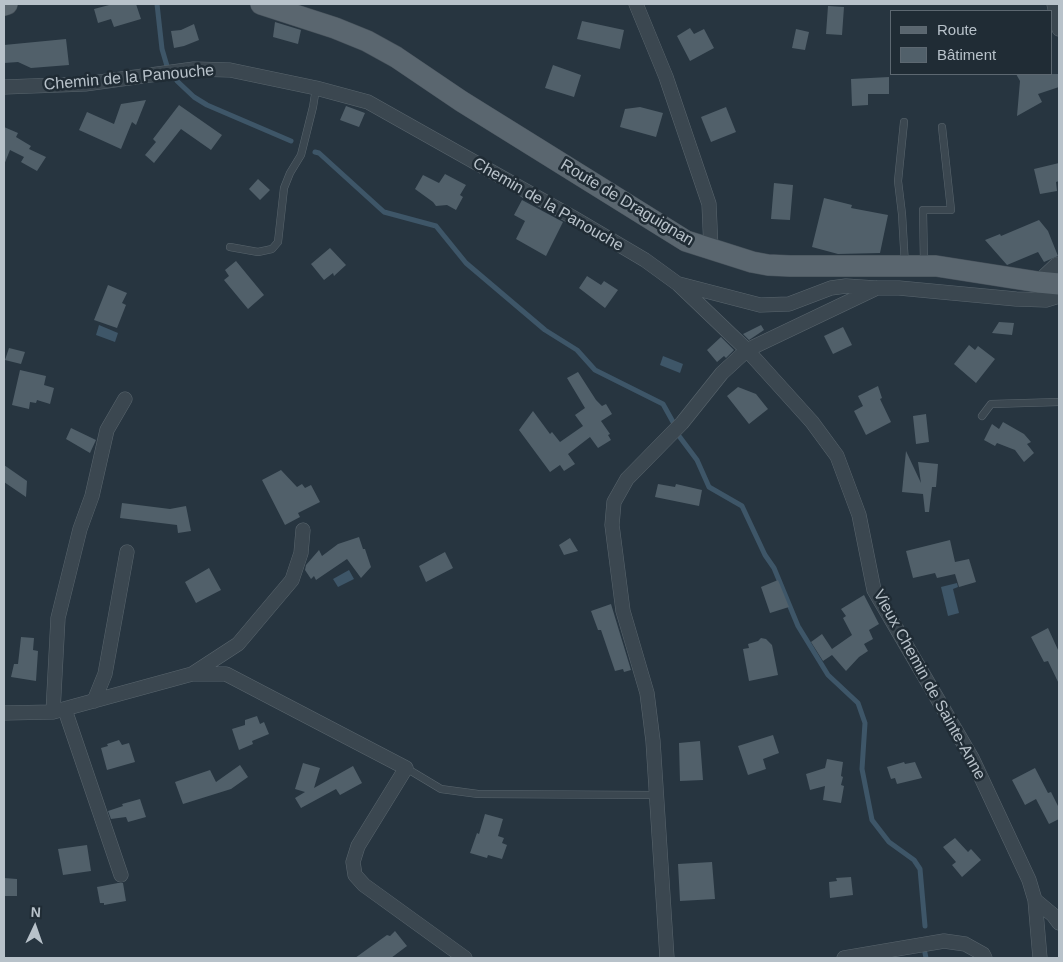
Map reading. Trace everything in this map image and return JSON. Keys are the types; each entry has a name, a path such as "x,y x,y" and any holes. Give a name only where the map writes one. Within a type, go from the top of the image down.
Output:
{"main road":[{"name":"Route de Draguignan","path":"262,4 367,41 396,57 461,102 686,241 752,262 768,265 914,266 992,274 1059,284"}],"street":[{"path":"636,4 666,76 709,204 711,249"},
{"path":"1054,4 1059,29"},
{"name":"Chemin de la Panouche","path":"5,88 85,84 194,69 230,70 316,88 368,102 574,218 644,260 678,284 747,350"},
{"path":"1038,282 1059,264"},
{"path":"678,284 760,305 788,304 846,286 899,288 1046,300 1059,296"},
{"path":"667,958 653,741 647,693 622,601 612,525 614,502 627,479 682,423 722,373 747,350 877,288"},
{"name":"Vieux Chemin de Sainte-Anne","path":"747,350 812,422 837,456 859,515 874,590 972,758 1029,880 1035,900 1040,958"},
{"path":"121,875 59,711 58,618 80,529 92,496 107,430 126,399"},
{"path":"192,674 238,644 292,580 301,553 303,530"},
{"path":"94,701 105,674 127,552"},
{"path":"4,713 59,711 192,674 226,674 406,768 358,846 353,862 356,875 364,885 465,958"},
{"path":"1035,900 1057,917"},
{"path":"844,958 944,941 965,944 983,954 985,958"}],"lane":[{"path":"230,247 258,252 272,249 278,242 284,188 290,173 301,156 316,88"},
{"path":"904,122 898,182 902,214 914,266"},
{"path":"914,266 923,210 951,210 942,127"},
{"path":"982,416 991,404 1059,402"},
{"path":"406,768 441,789 478,794 656,795"}],"water":[{"path":"99,325 118,333 115,342 96,335"},
{"path":"663,356 683,364 680,373 660,365"},
{"path":"349,570 354,579 338,587 333,579"},
{"path":"957,583 958,587 953,589 959,613 948,616 941,587"}],"building":[{"path":"113,4 136,4 141,19 114,27 111,19 98,23 94,9"},
{"path":"828,6 844,7 842,35 826,34"},
{"path":"582,21 624,30 620,49 577,39"},
{"path":"275,22 301,30 298,44 273,37"},
{"path":"194,24 199,40 174,48 171,31 181,30"},
{"path":"690,28 694,34 704,29 714,48 690,61 677,36"},
{"path":"796,29 809,32 805,50 792,48"},
{"path":"66,39 69,65 31,68 18,62 4,63 4,45"},
{"path":"553,65 581,75 574,97 545,88"},
{"path":"1059,74 1059,87 1038,94 1042,102 1017,116 1020,81 1017,75"},
{"path":"889,77 889,94 868,94 868,105 852,106 851,79"},
{"path":"146,100 136,125 132,122 121,149 79,130 87,112 114,124 121,104"},
{"path":"179,105 222,135 211,150 181,129 154,163 145,155 156,142 153,139"},
{"path":"346,106 365,113 359,127 340,120"},
{"path":"640,107 663,113 656,137 620,127 625,109"},
{"path":"726,107 736,132 711,142 701,117"},
{"path":"4,127 18,133 16,137 31,146 29,149 46,157 37,171 21,162 24,157 10,150 4,165"},
{"path":"1059,163 1059,181 1056,182 1057,191 1040,194 1034,169"},
{"path":"445,174 466,185 460,195 463,197 456,210 447,205 436,206 415,189 423,175 439,183"},
{"path":"258,179 270,190 260,200 249,189"},
{"path":"774,183 793,185 790,220 771,219"},
{"path":"824,198 852,205 851,208 888,215 880,253 838,254 812,247"},
{"path":"522,200 563,222 546,256 516,239 525,221 514,215"},
{"path":"1039,220 1048,231 1058,256 1044,262 1038,252 1007,265 985,240 1000,234 1001,236"},
{"path":"330,248 346,265 334,276 333,273 324,280 311,264"},
{"path":"236,261 264,295 248,309 224,280 229,276 225,270"},
{"path":"587,276 601,285 604,281 618,290 605,308 579,288"},
{"path":"108,285 127,293 122,303 126,305 117,328 94,320"},
{"path":"999,322 1014,323 1012,335 992,333"},
{"path":"761,325 764,330 749,340 743,334"},
{"path":"843,327 852,345 833,354 824,336"},
{"path":"721,337 734,350 726,358 724,356 717,362 707,350"},
{"path":"969,345 975,350 978,346 995,359 976,383 954,364"},
{"path":"9,348 25,352 21,364 5,360"},
{"path":"20,370 46,376 44,385 54,388 50,404 37,400 36,403 30,402 29,409 12,405"},
{"path":"578,372 596,400 602,406 606,404 612,414 601,421 610,434 608,435 611,440 598,448 590,437 568,454 575,464 564,471 560,465 550,472 519,430 533,411 550,434 552,432 560,442 583,426 575,415 585,408 567,378"},
{"path":"878,386 882,398 880,399 891,422 866,435 854,411 863,406 858,396"},
{"path":"738,387 756,394 768,409 749,424 727,396"},
{"path":"926,414 929,442 916,444 913,416"},
{"path":"1003,422 1024,434 1031,442 1027,444 1034,453 1024,462 1015,450 997,443 995,446 984,440 992,424 999,429"},
{"path":"71,428 96,440 90,453 66,439"},
{"path":"906,451 921,483 918,462 938,464 936,487 932,487 929,512 925,512 923,494 902,492"},
{"path":"4,465 27,481 26,497 4,482"},
{"path":"281,470 297,487 302,484 305,488 311,485 320,502 298,513 300,517 285,525 262,480"},
{"path":"658,484 675,487 676,484 702,490 699,506 655,497"},
{"path":"122,503 170,509 186,506 191,531 178,533 177,525 120,518"},
{"path":"359,537 371,567 361,578 347,559 316,580 314,576 311,579 305,570 306,565 319,550 322,556 338,544"},
{"path":"570,538 578,551 564,555 559,545"},
{"path":"950,540 955,562 969,559 976,582 959,587 955,574 937,578 935,573 913,578 906,551"},
{"path":"445,552 453,568 426,582 419,566"},
{"path":"209,568 221,590 196,603 185,582"},
{"path":"778,580 789,607 770,613 761,587"},
{"path":"864,595 879,624 869,630 873,639 864,644 868,651 859,657 846,671 832,655 823,661 811,642 822,634 832,649 852,635 843,618 846,616 841,609"},
{"path":"611,604 631,670 624,672 623,669 615,671 601,630 598,630 591,611"},
{"path":"1048,628 1059,652 1059,684 1048,661 1044,662 1031,637"},
{"path":"21,637 34,638 33,650 38,651 36,681 11,677 14,664 18,664"},
{"path":"761,638 766,639 772,645 778,675 749,681 743,649 749,648 748,644"},
{"path":"257,716 260,724 264,722 269,734 252,741 253,744 239,750 232,729 245,725 245,720"},
{"path":"773,735 779,753 763,759 766,769 748,775 738,746"},
{"path":"119,740 122,745 129,743 135,762 107,770 101,748"},
{"path":"700,741 703,780 680,781 679,743"},
{"path":"827,759 843,762 841,785 844,786 841,803 823,800 825,786 810,790 806,774 825,768"},
{"path":"904,762 905,764 915,762 922,778 897,784 895,778 891,779 887,767"},
{"path":"303,763 320,768 314,788 353,766 362,783 340,795 336,789 301,808 295,798 305,792 295,789"},
{"path":"240,765 248,777 231,789 183,804 175,782 210,770 216,782"},
{"path":"1035,768 1048,793 1051,792 1059,808 1059,819 1049,824 1036,799 1025,805 1012,780"},
{"path":"140,799 146,817 128,822 126,817 111,819 108,811 123,806 122,804"},
{"path":"485,814 503,819 498,836 504,838 502,843 507,845 502,859 488,855 487,858 470,853 477,833 479,834"},
{"path":"955,838 968,852 971,849 981,860 962,877 952,865 956,862 943,847"},
{"path":"87,845 91,871 63,875 58,849"},
{"path":"712,862 715,899 680,901 678,864"},
{"path":"851,877 853,895 830,898 829,882 837,881 836,878"},
{"path":"4,878 17,879 17,896 4,896"},
{"path":"123,883 126,901 104,905 104,903 100,903 97,887"},
{"path":"395,931 407,946 391,958 355,958 387,935 390,936"}],"waterway":[{"path":"157,4 162,49 167,66"},
{"path":"177,81 194,97 207,105 291,141"},
{"path":"315,152 319,153 384,212 436,226 466,263 545,330 577,350 595,370 663,404 673,422"},
{"path":"679,436 697,460 709,487 742,506 765,555 774,568 798,626 828,675 858,703 865,723 862,769 872,820 889,842 914,860 920,869 925,926"},
{"path":"925,953 926,958"}]}
